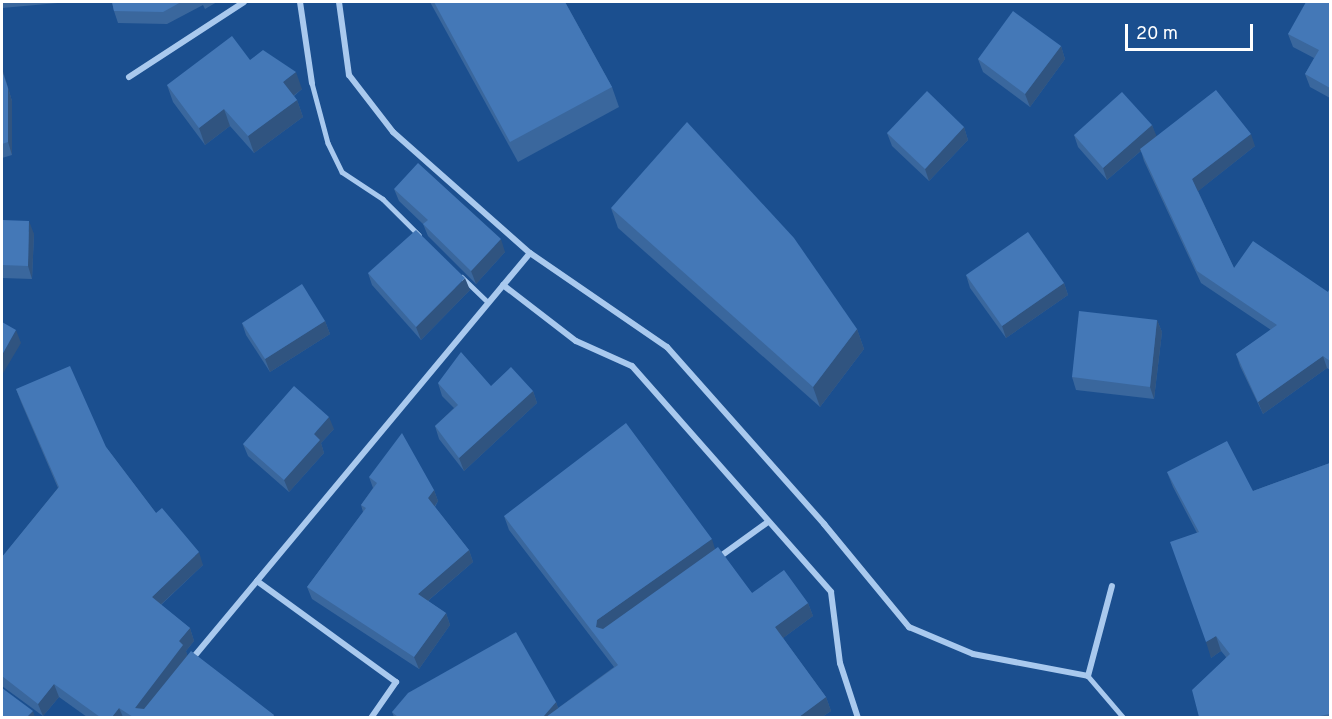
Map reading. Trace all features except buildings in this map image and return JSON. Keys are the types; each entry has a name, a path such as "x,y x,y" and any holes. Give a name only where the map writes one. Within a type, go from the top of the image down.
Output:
{"street":[{"path":"129,77 244,2"},
{"path":"300,2 312,83"},
{"path":"339,2 349,75 393,132 530,253 667,347 824,524 909,627 973,654 1088,676 1112,586"},
{"path":"189,663 530,253"},
{"path":"503,285 576,340 632,366 831,592 840,663 858,717"},
{"path":"711,563 768,522"},
{"path":"257,581 396,682 371,717"}],"lane":[{"path":"312,83 328,143 342,172 382,200 423,239"},
{"path":"456,270 488,302"},
{"path":"1088,676 1124,717"}]}
